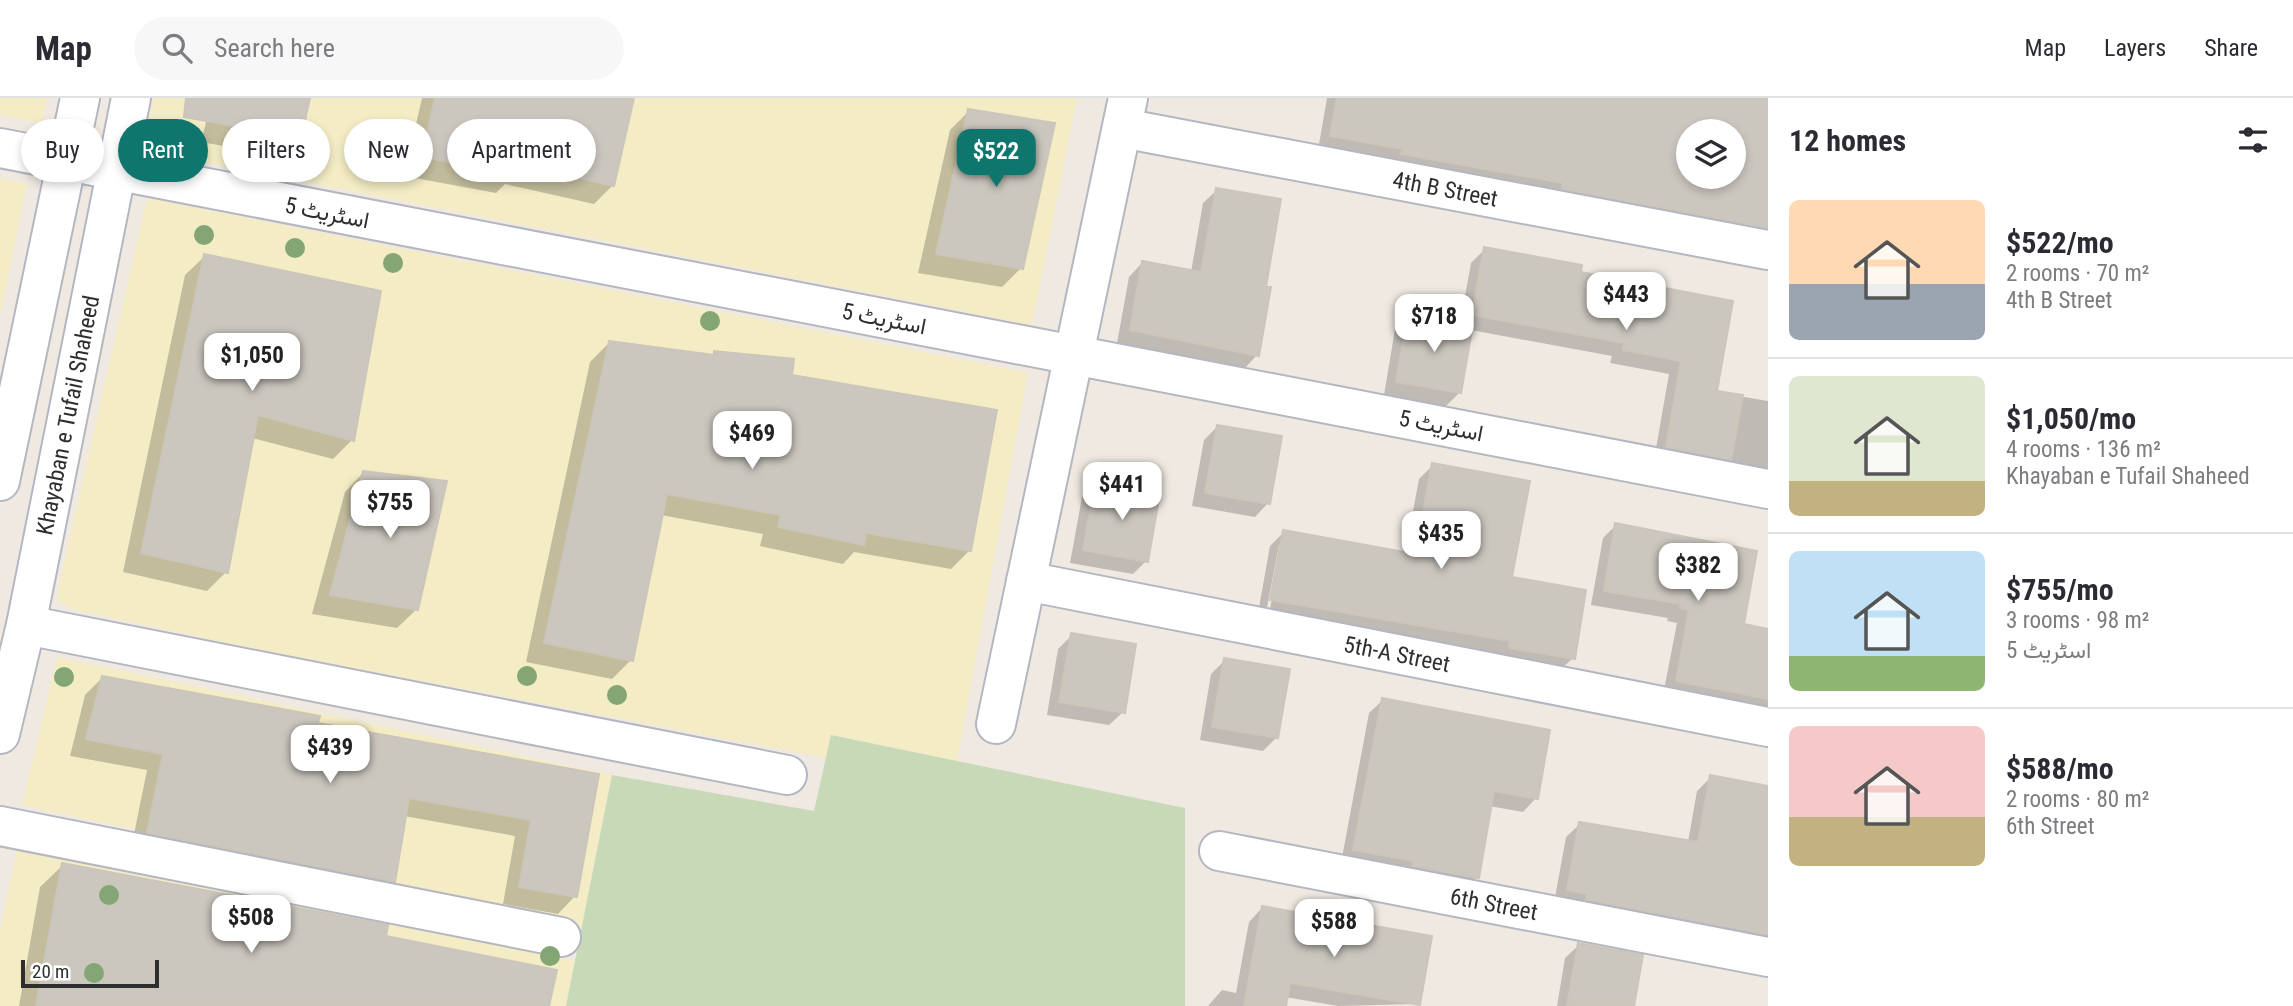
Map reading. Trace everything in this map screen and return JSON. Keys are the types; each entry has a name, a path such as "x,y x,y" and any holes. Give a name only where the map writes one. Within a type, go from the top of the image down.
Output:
{"street":[{"path":"76,119 80,98"},
{"name":"Khayaban e Tufail Shaheed","path":"0,734 26,625 131,98"},
{"path":"996,724 1125,113"},
{"name":"4th B Street","path":"1125,113 1768,250"},
{"name":"اسٹریٹ 5","path":"0,148 21,152"},
{"name":"اسٹریٹ 5","path":"104,170 1768,489"},
{"path":"0,481 63,182"},
{"name":"5th-A Street","path":"1026,582 1768,727"},
{"path":"26,625 787,775"},
{"path":"0,826 561,937"},
{"name":"6th Street","path":"1219,851 1768,957"}],"sand":[{"path":"0,98 47,98 43,119 0,115"},
{"path":"154,98 1077,98 1032,325 306,182 330,182 330,119 222,119 222,166 208,163 208,119 150,119"},
{"path":"0,178 27,184 0,316"},
{"path":"147,198 1028,373 957,761 832,735 827,758 276,653 74,610 56,598"},
{"path":"57,657 612,775 582,927 22,805"},
{"path":"18,844 575,961 566,1006 0,1006 0,931"}],"green space":[{"path":"831,735 1185,808 1185,1006 566,1006 612,775 814,811"}],"building":[{"path":"186,98 310,98 305,119 222,119 222,124 208,121 208,119 184,117"},
{"path":"435,98 634,98 614,186 596,182 596,119 447,119 447,162 433,159 433,119 430,119"},
{"path":"1337,98 1768,98 1768,228 1562,189 1563,183 1401,154 1402,149 1330,136"},
{"path":"968,109 1055,123 1023,269 936,254"},
{"path":"1216,188 1281,199 1266,287 1271,287 1259,356 1130,330 1142,261 1201,272"},
{"path":"1484,247 1582,265 1581,272 1733,301 1717,391 1743,395 1731,460 1666,447 1681,361 1623,350 1624,343 1472,315"},
{"path":"204,254 381,291 354,441 258,415 228,573 141,553"},
{"path":"1408,314 1473,325 1461,393 1396,382"},
{"path":"609,341 714,355 714,351 794,359 792,375 997,410 971,551 866,533 864,545 778,527 781,515 667,494 633,661 544,643"},
{"path":"1217,425 1282,436 1270,504 1205,493"},
{"path":"1432,463 1530,481 1512,577 1586,590 1575,659 1509,648 1510,641 1270,600 1283,530 1415,554"},
{"path":"363,471 447,481 418,610 330,595"},
{"path":"1095,482 1160,493 1148,562 1083,550"},
{"path":"1615,523 1757,551 1744,624 1768,629 1768,699 1676,681 1689,610 1680,608 1681,604 1604,591"},
{"path":"1071,633 1136,644 1125,713 1059,702"},
{"path":"1224,658 1290,669 1278,738 1212,727"},
{"path":"102,676 320,716 318,723 599,774 577,897 519,887 531,820 409,798 395,882 147,833 163,754 86,739"},
{"path":"1382,698 1550,730 1538,799 1494,791 1479,878 1413,866 1414,861 1353,850"},
{"path":"1710,775 1768,786 1768,935 1586,900 1587,894 1567,890 1579,822 1698,842"},
{"path":"62,863 388,925 386,936 557,970 549,1006 36,1006"},
{"path":"1262,906 1432,936 1420,1005 1290,983 1286,1006 1244,1006"},
{"path":"1578,943 1643,955 1634,1006 1567,1006"}]}
